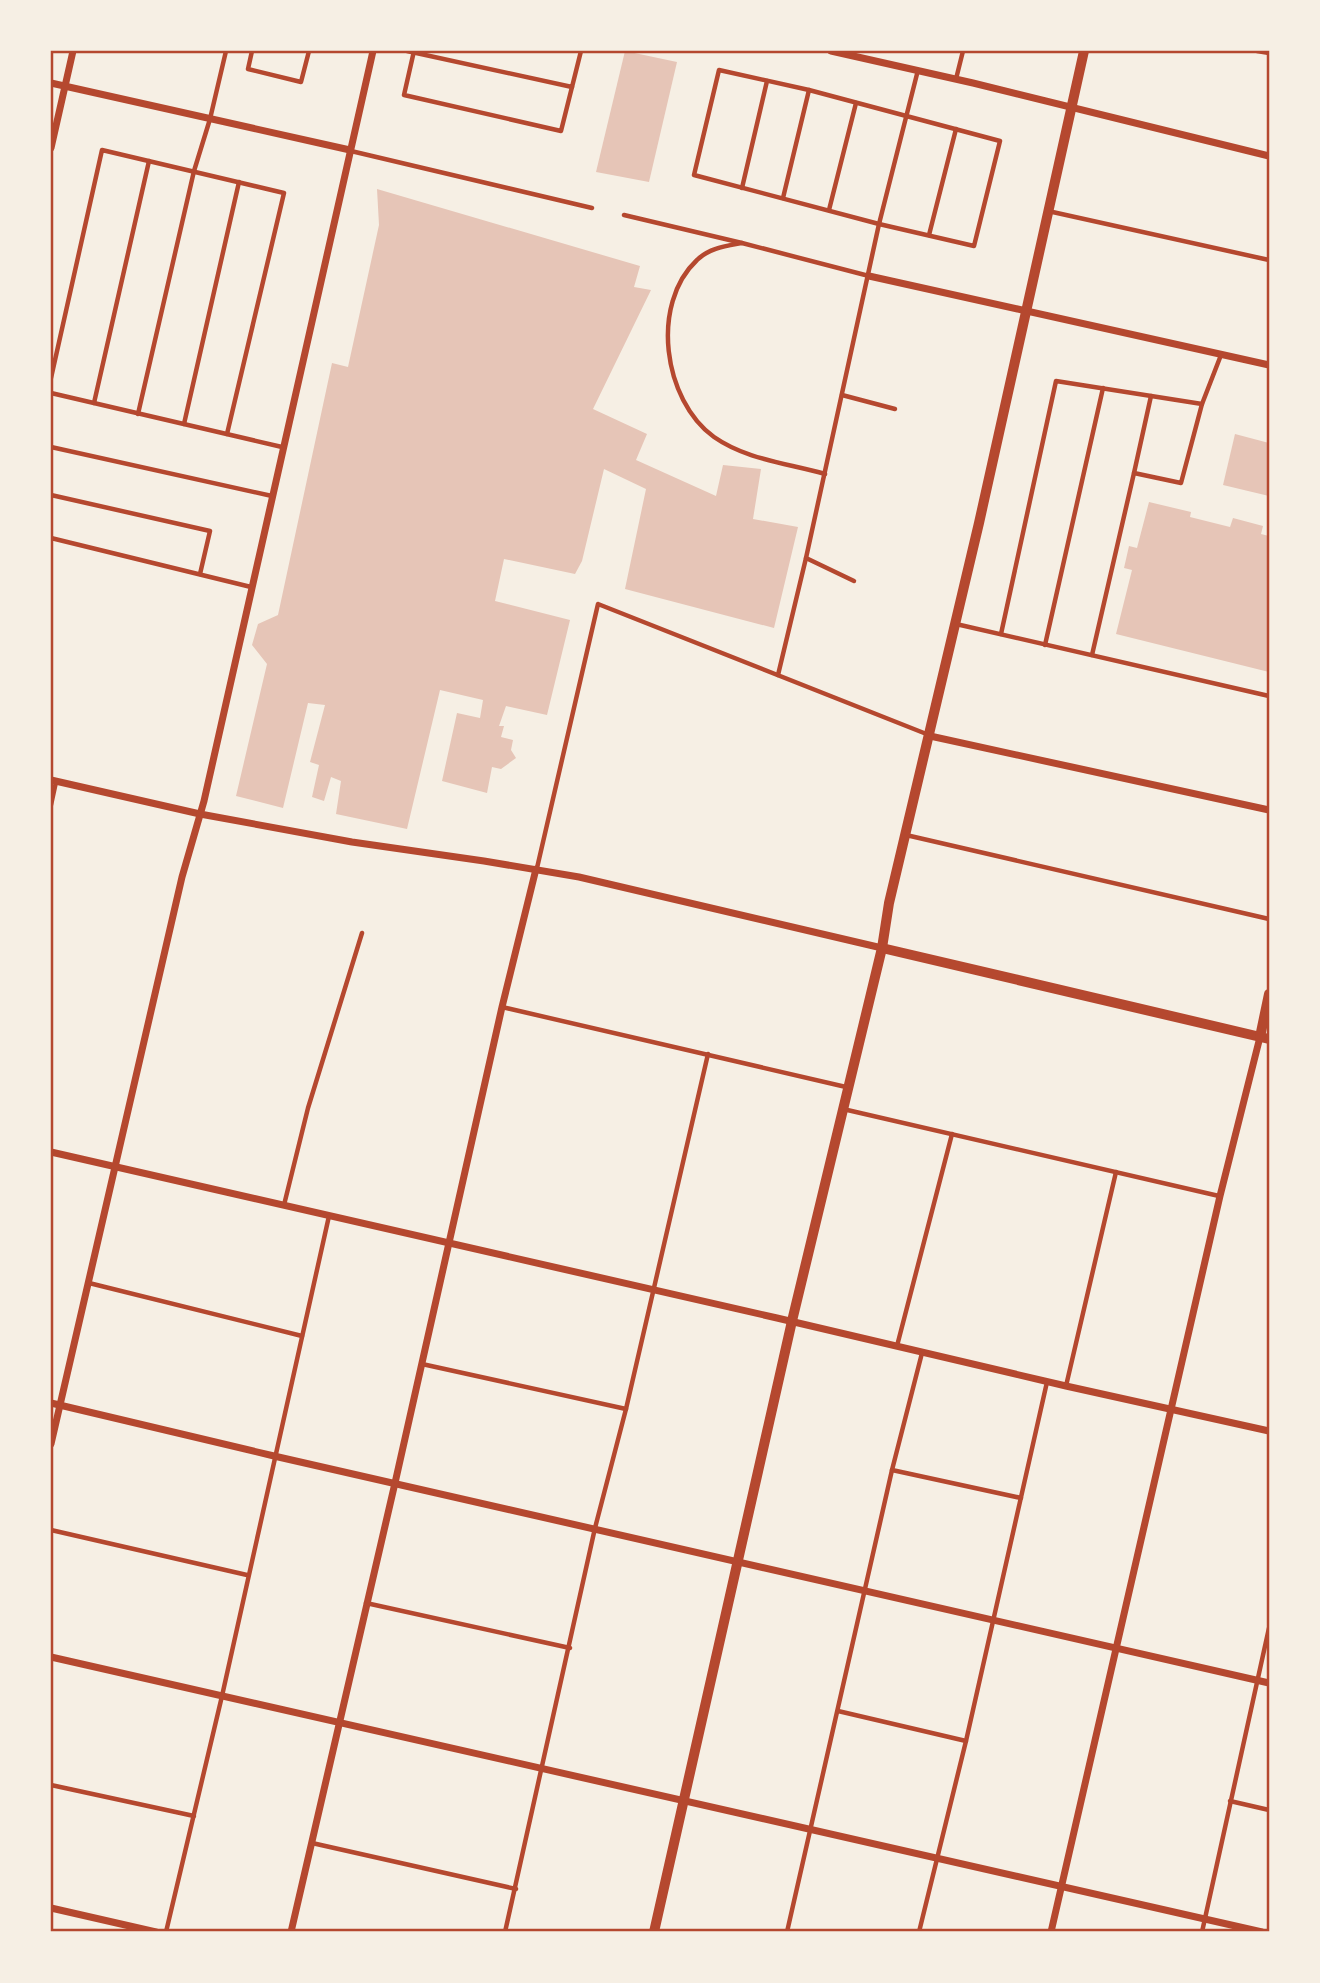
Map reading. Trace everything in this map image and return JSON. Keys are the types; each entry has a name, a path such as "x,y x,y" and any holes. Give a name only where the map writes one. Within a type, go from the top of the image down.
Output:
{"main road":[{"path":"654,1932 792,1321 883,948 889,903 956,624 1084,51"}],"street":[{"path":"51,148 73,51"},
{"path":"51,1444 182,877 200,814 373,51"},
{"path":"831,51 1269,156"},
{"path":"51,83 349,150"},
{"path":"869,276 1027,309 1269,365"},
{"path":"930,736 1269,810"},
{"path":"54,780 200,814 352,842 536,869 645,891 1264,1038"},
{"path":"291,1932 396,1483 502,1007 536,869"},
{"path":"1051,1932 1220,1196 1264,1038 1269,995"},
{"path":"51,1152 1269,1431"},
{"path":"51,1403 1269,1683"},
{"path":"51,1657 1262,1932"},
{"path":"51,1908 156,1932"}],"lane":[{"path":"138,414 194,171 226,51"},
{"path":"252,51 247,69 301,82 309,51"},
{"path":"407,51 572,87"},
{"path":"414,52 404,95 561,131 581,51"},
{"path":"956,79 962,51"},
{"path":"1257,51 1269,54"},
{"path":"719,70 856,103 1000,141 974,246 694,175 719,70"},
{"path":"778,675 879,224 918,71"},
{"path":"741,188 766,81"},
{"path":"783,198 809,90"},
{"path":"829,210 856,103"},
{"path":"929,234 956,129"},
{"path":"51,378 102,150 284,192 227,434"},
{"path":"349,150 592,208"},
{"path":"94,403 149,161"},
{"path":"184,424 239,182"},
{"path":"1047,211 1269,260"},
{"path":"624,215 869,276"},
{"path":"742,243 717,248 698,259 685,276 673,300 668,327 668,353 674,379 692,414 706,430 721,441 747,455 825,474"},
{"path":"1134,473 1181,483 1202,404 1221,354"},
{"path":"1001,634 1056,381 1202,404"},
{"path":"1045,645 1103,388"},
{"path":"51,393 282,447"},
{"path":"842,396 895,409"},
{"path":"1092,655 1152,396"},
{"path":"51,447 272,496"},
{"path":"51,495 209,531 200,574"},
{"path":"51,538 251,587"},
{"path":"806,558 854,581"},
{"path":"536,869 598,604 930,736"},
{"path":"956,624 1269,696"},
{"path":"51,805 54,780"},
{"path":"906,835 1269,919"},
{"path":"284,1205 309,1108 362,933"},
{"path":"502,1007 847,1088"},
{"path":"505,1932 595,1528 626,1409 708,1054"},
{"path":"842,1109 1220,1196"},
{"path":"897,1346 951,1134"},
{"path":"1066,1386 1116,1172"},
{"path":"166,1932 222,1696 247,1574 329,1216"},
{"path":"88,1283 302,1336"},
{"path":"787,1932 892,1470 922,1352"},
{"path":"422,1364 626,1409"},
{"path":"919,1932 966,1741 1048,1382"},
{"path":"892,1470 1021,1498"},
{"path":"51,1530 247,1574"},
{"path":"366,1603 570,1648"},
{"path":"1202,1932 1269,1628"},
{"path":"838,1712 966,1741"},
{"path":"51,1785 194,1816"},
{"path":"1230,1801 1269,1810"},
{"path":"312,1843 516,1889"}],"building":[{"path":"625,51 677,62 649,182 596,172"},
{"path":"377,189 640,266 634,287 651,290 593,409 647,434 636,460 716,496 723,465 761,469 753,519 798,527 774,628 625,589 646,489 604,469 582,561 575,574 504,559 495,601 570,620 547,715 506,706 499,726 504,726 501,737 513,740 511,750 516,758 501,769 492,767 487,793 442,781 457,713 480,718 483,700 440,690 407,829 336,814 341,781 331,777 324,801 312,797 319,765 310,762 325,705 308,703 283,808 236,796 267,664 252,645 258,624 278,615 332,363 348,367 379,225"},
{"path":"1235,434 1269,443 1269,496 1223,485"},
{"path":"1149,502 1191,512 1190,517 1230,527 1233,518 1263,526 1261,534 1269,536 1269,672 1116,634 1132,570 1124,568 1129,546 1137,548"}]}
